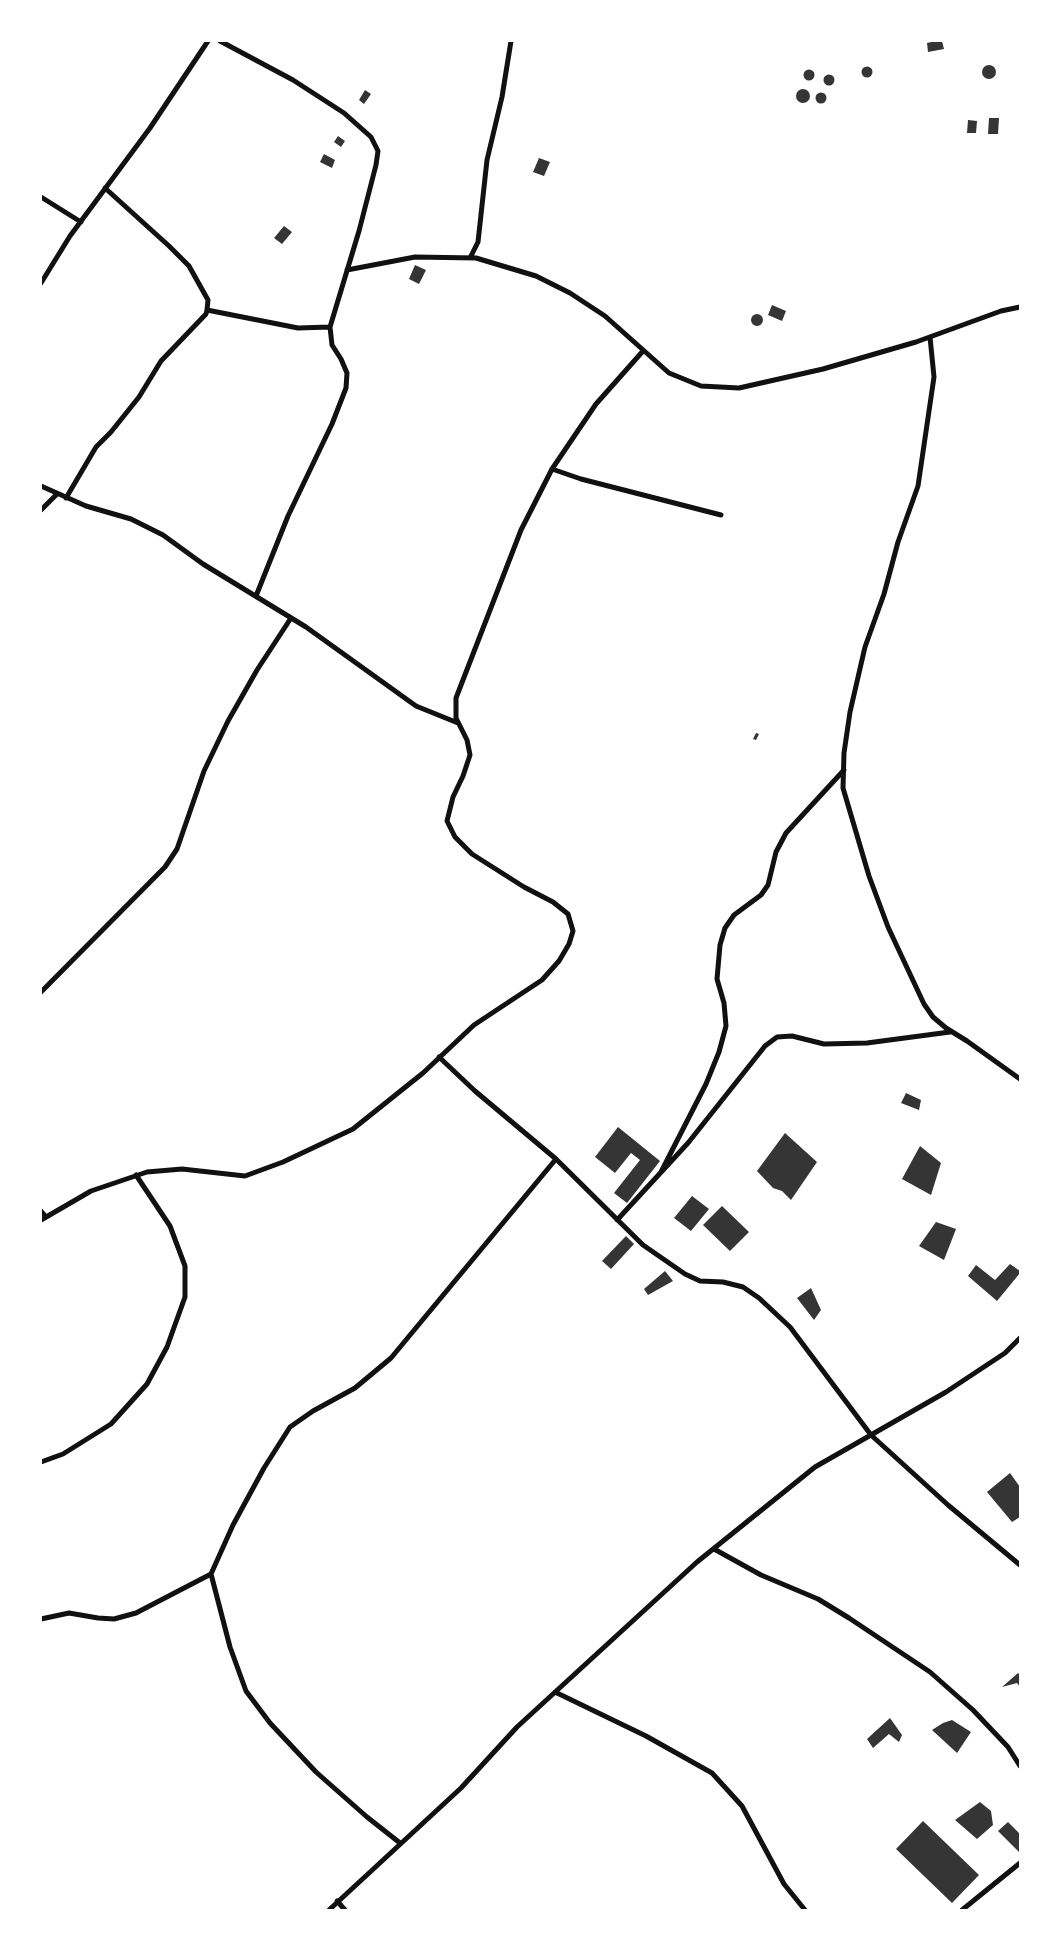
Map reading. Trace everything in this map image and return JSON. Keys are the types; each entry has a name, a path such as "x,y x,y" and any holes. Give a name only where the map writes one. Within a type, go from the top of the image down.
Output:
{"street":[{"path":"41,283 81,222 150,128 208,41"},
{"path":"220,41 294,80 344,113 371,137 378,152 359,231 330,327 332,345 342,359 347,373 346,388 332,424 288,516 256,596"},
{"path":"470,258 478,242 487,160 502,97 511,41"},
{"path":"66,498 96,447 111,432 139,397 161,361 206,314 207,310 208,300 188,266 163,240 105,188"},
{"path":"41,198 81,222"},
{"path":"347,270 415,257 476,258 536,276 570,293 605,316 642,351 669,373 701,386 739,388 823,368 916,342 1001,311 1020,307"},
{"path":"207,310 298,328 330,327"},
{"path":"930,337 934,377 918,486 865,647 850,712 844,753 843,788 869,876 888,927 924,1004 933,1017 951,1032 1020,1079"},
{"path":"41,1211 43,1218 91,1191 146,1172 182,1169 245,1176 283,1162 353,1129 423,1073 474,1025 542,980 559,961 569,944 573,931 568,914 553,902 524,887 472,854 455,837 447,821 453,798 470,755 467,740 456,718 456,698 520,530 552,469 596,404 642,351"},
{"path":"552,469 581,480 721,515"},
{"path":"41,486 86,506 131,519 163,534 203,564 291,618 416,706 458,723"},
{"path":"41,510 57,494"},
{"path":"41,992 165,867 177,850 204,771 228,721 257,670 291,618"},
{"path":"661,1172 706,1084 719,1052 726,1026 724,1003 717,979 720,945 726,928 734,915 761,895 768,885 776,852 786,833 844,770"},
{"path":"617,1220 711,1116 765,1046 777,1037 792,1036 824,1044 867,1043 951,1032"},
{"path":"440,1057 475,1091 556,1159 643,1245 685,1274 700,1281 723,1282 742,1287 759,1298 790,1327 871,1435 1020,1565"},
{"path":"41,1619 69,1613 114,1619 136,1613 211,1574 233,1525 264,1468 290,1427 313,1411 355,1388 391,1358 556,1159"},
{"path":"41,1462 63,1454 111,1424 148,1384 167,1347 184,1297 185,1266 170,1226 136,1175"},
{"path":"329,1910 460,1788 517,1727 697,1562 815,1467 953,1387 1005,1352 1020,1338"},
{"path":"714,1549 761,1575 818,1599 930,1672 1008,1747 1020,1766"},
{"path":"211,1574 230,1647 246,1691 270,1723 316,1772 400,1843"},
{"path":"555,1692 646,1736 712,1773 742,1806 784,1884 805,1910"},
{"path":"962,1910 1020,1863"},
{"path":"337,1901 345,1910"}],"building":[{"path":"942,41 944,49 928,52 927,43"},
{"path":"989,65 994,67 996,72 994,77 989,79 984,77 982,72 984,67"},
{"path":"865,67 869,67 872,72 871,76 865,77 862,74 862,70"},
{"path":"809,69 815,75 809,81 803,75"},
{"path":"829,74 835,80 829,86 823,80"},
{"path":"800,89 806,89 810,96 806,103 800,103 796,99 796,93"},
{"path":"365,90 371,94 364,104 359,100"},
{"path":"821,92 827,98 821,104 815,98"},
{"path":"989,118 999,118 998,134 988,134"},
{"path":"968,120 977,121 976,133 967,133"},
{"path":"338,136 345,141 341,147 334,142"},
{"path":"324,154 335,160 332,168 320,162"},
{"path":"539,158 550,162 544,176 533,172"},
{"path":"284,226 292,232 282,244 274,238"},
{"path":"415,265 426,270 419,284 409,279"},
{"path":"772,305 786,311 782,321 768,315"},
{"path":"755,314 759,314 763,320 759,326 755,326 751,322 751,318"},
{"path":"756,733 759,734 756,740 753,739"},
{"path":"906,1093 921,1100 919,1110 901,1103"},
{"path":"618,1127 660,1161 627,1203 614,1193 640,1160 631,1153 615,1173 595,1157"},
{"path":"785,1133 817,1162 791,1200 782,1191 773,1188 757,1171"},
{"path":"920,1146 941,1163 931,1195 902,1179"},
{"path":"692,1196 709,1209 691,1231 674,1218"},
{"path":"722,1206 749,1232 730,1251 703,1225"},
{"path":"936,1222 956,1229 944,1260 919,1246"},
{"path":"626,1236 634,1244 611,1269 602,1261"},
{"path":"1010,1264 1020,1273 997,1301 968,1276 976,1265 995,1280"},
{"path":"665,1271 673,1281 648,1295 644,1289"},
{"path":"811,1288 821,1310 814,1320 797,1298"},
{"path":"1010,1473 1020,1487 1020,1517 1012,1522 987,1492"},
{"path":"1018,1673 1020,1675 1020,1687 1017,1683 1002,1687"},
{"path":"890,1718 902,1735 899,1742 889,1734 873,1748 867,1739"},
{"path":"952,1720 971,1732 957,1753 932,1730"},
{"path":"980,1802 991,1811 993,1825 977,1839 955,1820"},
{"path":"923,1821 979,1875 952,1903 896,1849"},
{"path":"1008,1822 1020,1834 1019,1852 998,1831"}]}
